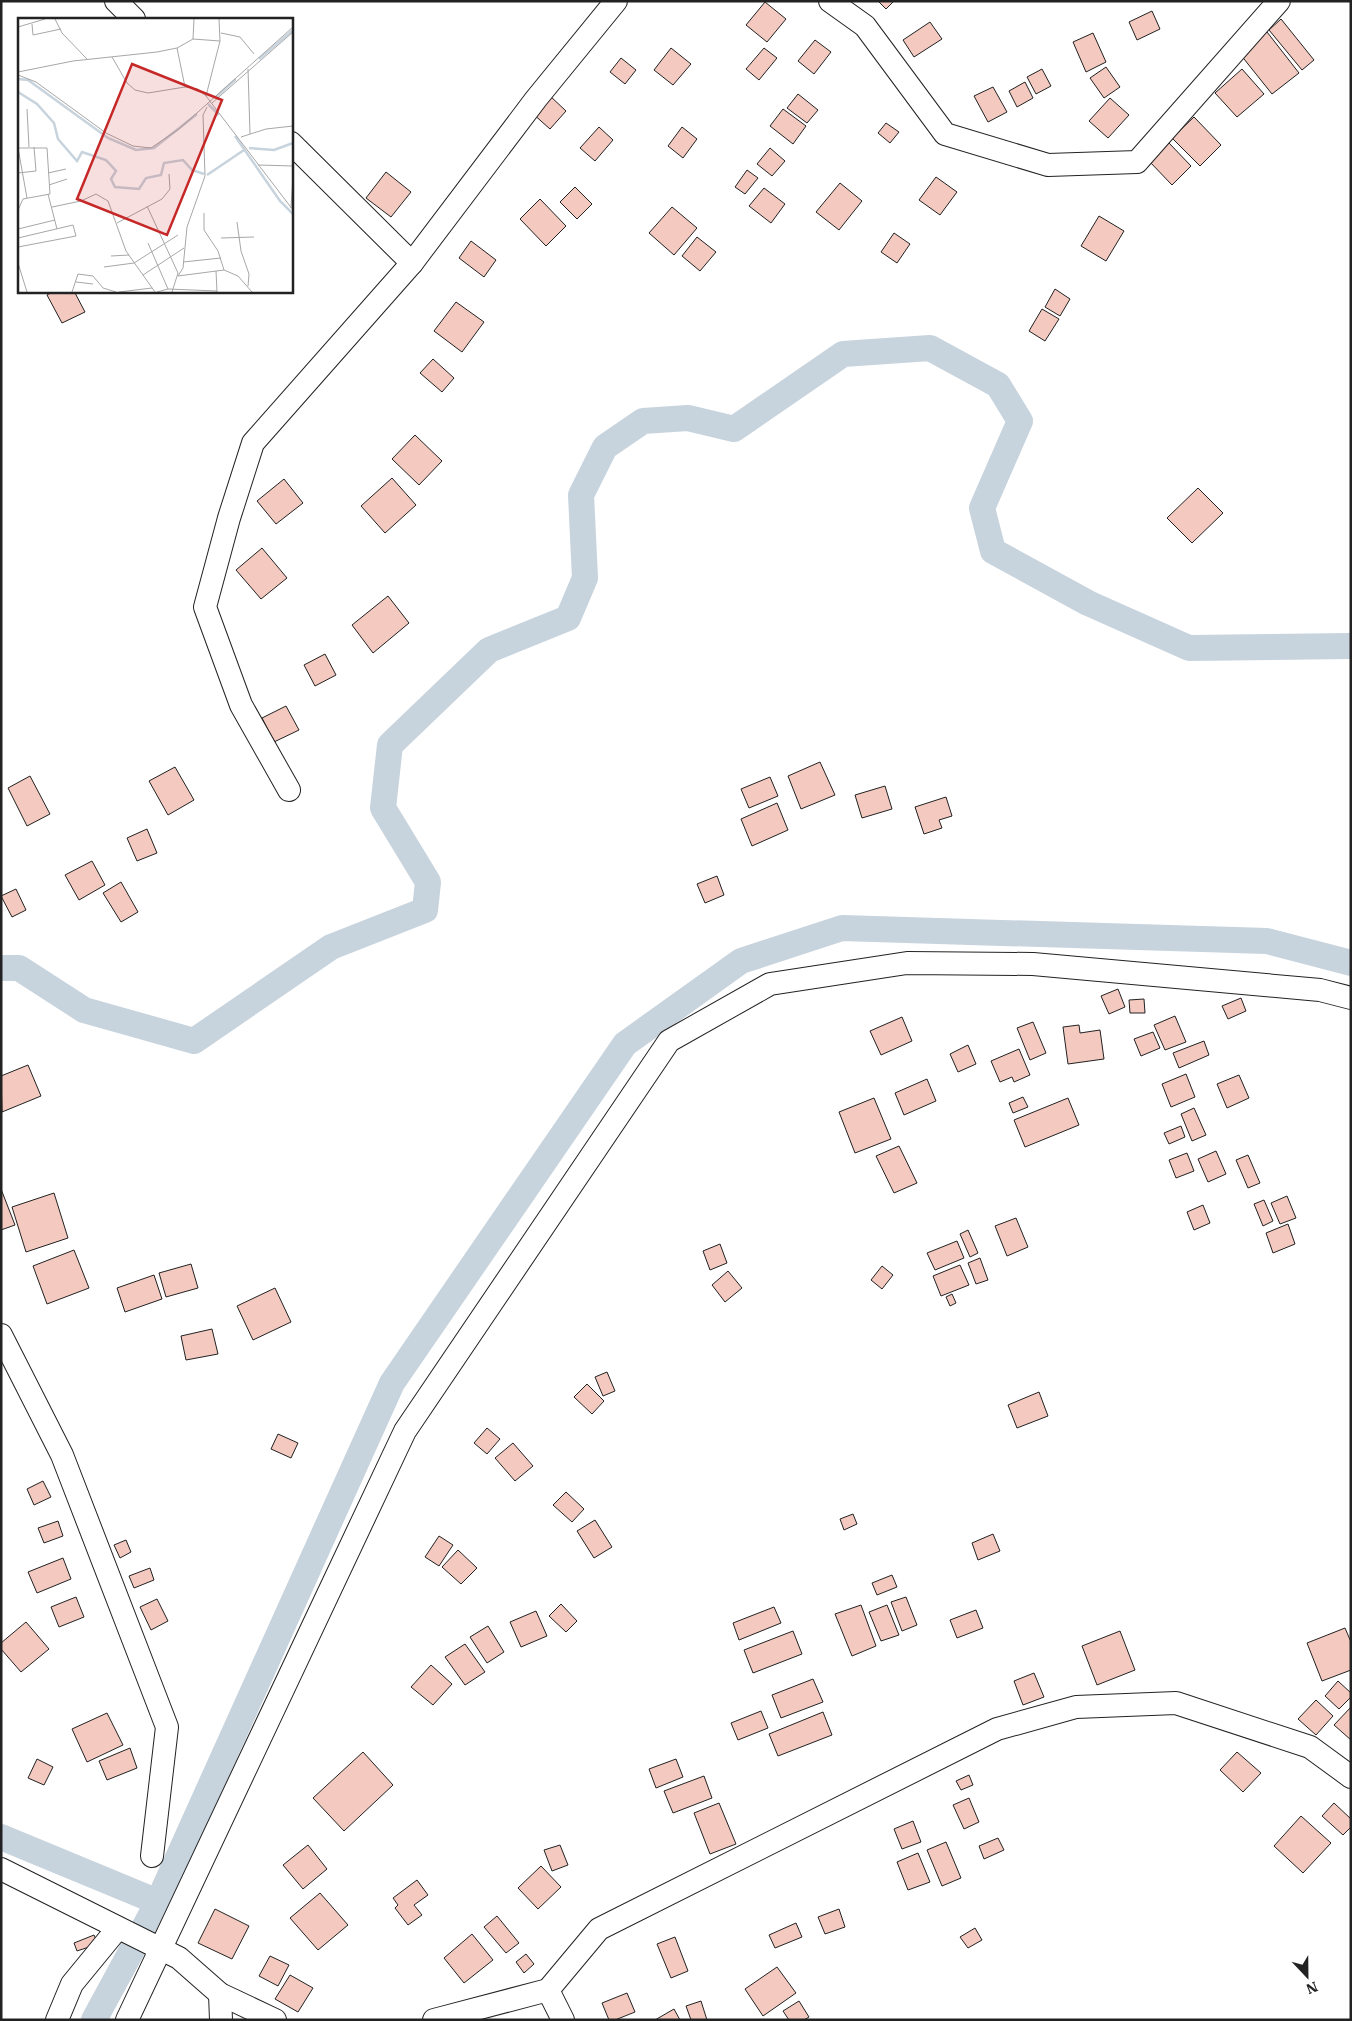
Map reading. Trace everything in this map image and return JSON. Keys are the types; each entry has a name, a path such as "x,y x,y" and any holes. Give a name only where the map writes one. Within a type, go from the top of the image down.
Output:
{"street":[{"path":"116,1 133,18"},
{"path":"289,790 241,705 205,607 229,518 253,443 412,263 536,99 616,1"},
{"path":"830,1 866,26 945,134 1048,165 1137,162 1279,1"},
{"path":"292,144 412,263"},
{"path":"127,2020 405,1431 669,1041 770,984 907,963 1033,964 1320,990 1351,998"},
{"path":"1,1335 62,1455 166,1727 152,1856"},
{"path":"434,2020 548,1990 599,1929 998,1729 1076,1707 1176,1703 1310,1747 1351,1777"},
{"path":"1,1869 179,1958 220,1994 275,2020"},
{"path":"57,2020 72,1984 119,1929"},
{"path":"548,1990 563,2020"},
{"path":"220,1994 221,2020"}],"building":[{"path":"878,1 894,1 886,9"},
{"path":"765,2 786,19 767,42 746,25"},
{"path":"1152,11 1160,29 1137,40 1129,22"},
{"path":"1281,19 1314,60 1302,70 1269,30"},
{"path":"930,22 942,39 914,57 903,40"},
{"path":"1267,32 1299,73 1272,94 1240,54"},
{"path":"1093,33 1106,62 1086,72 1073,42"},
{"path":"815,40 831,52 814,74 798,61"},
{"path":"671,48 691,64 673,85 654,70"},
{"path":"764,48 777,58 759,80 746,69"},
{"path":"621,58 636,70 625,84 610,72"},
{"path":"1106,67 1120,87 1104,98 1090,78"},
{"path":"1042,69 1051,86 1036,94 1027,77"},
{"path":"1242,69 1264,94 1237,117 1215,93"},
{"path":"1025,82 1033,98 1017,107 1009,91"},
{"path":"993,87 1007,112 988,122 974,96"},
{"path":"798,94 818,110 807,123 787,108"},
{"path":"549,95 566,111 550,129 532,113"},
{"path":"1110,98 1129,115 1108,138 1089,121"},
{"path":"783,109 806,126 793,144 770,126"},
{"path":"1194,117 1221,145 1200,166 1172,138"},
{"path":"886,123 899,132 890,143 878,133"},
{"path":"599,127 613,140 595,161 580,148"},
{"path":"682,127 697,139 683,158 668,146"},
{"path":"1169,143 1191,166 1172,185 1149,161"},
{"path":"770,148 785,161 772,176 757,164"},
{"path":"747,170 758,178 745,194 735,187"},
{"path":"386,172 411,192 391,217 366,198"},
{"path":"936,177 957,192 940,215 919,200"},
{"path":"840,183 862,201 839,230 816,212"},
{"path":"575,187 592,204 577,219 560,202"},
{"path":"764,188 785,204 771,223 749,206"},
{"path":"540,199 566,226 546,246 520,219"},
{"path":"672,207 697,228 674,255 649,233"},
{"path":"1099,216 1124,231 1106,261 1081,246"},
{"path":"894,233 910,244 897,263 881,252"},
{"path":"697,237 716,252 700,271 682,256"},
{"path":"471,241 496,260 484,277 459,258"},
{"path":"1055,289 1070,299 1060,316 1045,307"},
{"path":"52,292 75,292 85,312 62,323 47,295"},
{"path":"456,302 484,322 462,352 434,331"},
{"path":"1042,309 1059,319 1045,341 1029,331"},
{"path":"433,359 454,378 442,392 420,373"},
{"path":"415,435 442,461 419,485 392,459"},
{"path":"392,478 416,505 385,533 361,506"},
{"path":"284,479 303,503 276,524 257,501"},
{"path":"1198,488 1223,513 1192,543 1167,518"},
{"path":"262,548 287,578 261,599 236,570"},
{"path":"388,596 409,623 373,653 352,625"},
{"path":"325,654 336,675 315,686 304,665"},
{"path":"286,706 299,730 274,742 262,718"},
{"path":"820,762 835,795 801,809 788,776"},
{"path":"175,767 194,800 168,815 149,781"},
{"path":"30,776 50,814 27,826 8,788"},
{"path":"770,777 778,796 749,808 741,789"},
{"path":"885,786 892,809 862,818 855,795"},
{"path":"946,797 952,816 939,820 942,828 924,834 915,807"},
{"path":"777,803 788,830 752,846 741,819"},
{"path":"147,829 157,853 137,861 127,838"},
{"path":"92,861 105,885 79,900 65,875"},
{"path":"717,876 724,895 705,903 697,884"},
{"path":"121,882 138,912 121,922 103,893"},
{"path":"16,889 26,910 12,917 1,896"},
{"path":"1118,989 1125,1007 1109,1014 1101,996"},
{"path":"1241,998 1246,1011 1228,1019 1222,1006"},
{"path":"1144,999 1145,1013 1130,1013 1129,1000"},
{"path":"1175,1016 1186,1042 1165,1050 1154,1025"},
{"path":"902,1017 912,1041 881,1055 870,1031"},
{"path":"1033,1022 1046,1053 1030,1060 1017,1028"},
{"path":"1079,1025 1080,1033 1100,1030 1104,1059 1068,1064 1063,1027"},
{"path":"1153,1032 1160,1048 1141,1056 1134,1039"},
{"path":"1204,1041 1209,1055 1179,1068 1173,1053"},
{"path":"968,1045 976,1064 958,1072 950,1054"},
{"path":"1019,1049 1030,1075 1014,1082 1012,1077 1000,1082 991,1061"},
{"path":"28,1065 41,1096 2,1112 1,1076"},
{"path":"1186,1074 1195,1097 1171,1107 1162,1084"},
{"path":"1239,1075 1249,1098 1227,1108 1217,1084"},
{"path":"927,1079 936,1101 904,1115 895,1093"},
{"path":"1023,1097 1028,1107 1013,1113 1009,1103"},
{"path":"874,1098 891,1139 855,1153 839,1112"},
{"path":"1068,1098 1079,1125 1025,1147 1014,1120"},
{"path":"1194,1108 1206,1135 1192,1141 1181,1114"},
{"path":"1181,1126 1185,1137 1169,1144 1164,1133"},
{"path":"899,1146 917,1183 894,1193 876,1156"},
{"path":"1216,1151 1226,1174 1208,1182 1198,1159"},
{"path":"1187,1153 1194,1171 1176,1178 1169,1160"},
{"path":"1248,1155 1260,1183 1248,1188 1236,1160"},
{"path":"1,1189 15,1225 1,1230"},
{"path":"54,1193 68,1238 26,1252 12,1207"},
{"path":"1287,1196 1296,1218 1280,1224 1271,1203"},
{"path":"1264,1200 1273,1221 1263,1226 1254,1204"},
{"path":"1203,1205 1210,1223 1194,1230 1187,1212"},
{"path":"1016,1218 1028,1247 1007,1256 995,1226"},
{"path":"1288,1224 1295,1244 1273,1253 1266,1233"},
{"path":"968,1230 978,1253 970,1257 960,1234"},
{"path":"957,1241 964,1258 935,1270 927,1253"},
{"path":"720,1244 727,1263 710,1270 703,1251"},
{"path":"74,1250 89,1288 47,1304 33,1266"},
{"path":"980,1258 988,1280 976,1284 968,1263"},
{"path":"191,1264 198,1288 166,1297 159,1273"},
{"path":"960,1265 969,1285 941,1296 933,1276"},
{"path":"882,1266 893,1275 882,1289 871,1280"},
{"path":"728,1271 742,1288 725,1302 712,1285"},
{"path":"154,1275 162,1299 125,1312 117,1288"},
{"path":"275,1288 291,1322 253,1340 237,1306"},
{"path":"952,1294 956,1303 950,1306 946,1297"},
{"path":"212,1329 218,1354 186,1360 181,1336"},
{"path":"607,1372 615,1391 603,1396 595,1377"},
{"path":"587,1384 604,1401 592,1414 574,1397"},
{"path":"1039,1392 1048,1416 1017,1428 1008,1405"},
{"path":"487,1428 500,1439 487,1454 474,1443"},
{"path":"278,1434 298,1443 291,1458 271,1449"},
{"path":"513,1443 533,1466 515,1481 495,1458"},
{"path":"43,1481 51,1497 34,1505 27,1489"},
{"path":"566,1492 584,1509 572,1522 553,1505"},
{"path":"853,1514 857,1524 844,1530 840,1519"},
{"path":"595,1520 612,1547 594,1558 577,1531"},
{"path":"58,1521 63,1536 44,1543 38,1528"},
{"path":"993,1534 1000,1551 978,1560 972,1543"},
{"path":"439,1536 453,1545 439,1566 425,1557"},
{"path":"126,1540 131,1552 120,1558 114,1545"},
{"path":"458,1550 477,1568 461,1584 442,1567"},
{"path":"63,1558 71,1579 37,1593 28,1572"},
{"path":"150,1568 154,1580 134,1588 129,1576"},
{"path":"892,1575 897,1587 877,1595 872,1583"},
{"path":"76,1597 84,1617 59,1627 51,1607"},
{"path":"906,1597 917,1625 902,1631 891,1602"},
{"path":"157,1599 168,1621 151,1630 140,1607"},
{"path":"561,1604 577,1621 566,1632 549,1616"},
{"path":"861,1605 876,1646 852,1656 835,1614"},
{"path":"887,1605 899,1635 881,1641 869,1612"},
{"path":"774,1607 781,1623 739,1640 733,1623"},
{"path":"976,1610 983,1628 957,1638 950,1620"},
{"path":"536,1611 547,1636 521,1647 510,1622"},
{"path":"26,1622 49,1649 21,1672 1,1649 1,1643"},
{"path":"488,1626 504,1652 487,1663 470,1637"},
{"path":"1345,1628 1351,1642 1351,1670 1322,1681 1307,1643"},
{"path":"793,1631 802,1654 753,1673 744,1650"},
{"path":"1120,1631 1135,1670 1097,1685 1082,1646"},
{"path":"465,1644 485,1672 465,1685 445,1657"},
{"path":"431,1665 452,1684 433,1705 411,1687"},
{"path":"1034,1673 1044,1697 1023,1705 1014,1681"},
{"path":"813,1679 823,1702 781,1718 772,1695"},
{"path":"1338,1681 1351,1693 1351,1697 1339,1709 1325,1696"},
{"path":"1316,1700 1333,1716 1316,1735 1298,1719"},
{"path":"1351,1707 1351,1740 1334,1725"},
{"path":"761,1711 768,1728 738,1740 731,1723"},
{"path":"823,1712 832,1735 778,1756 769,1734"},
{"path":"107,1713 123,1745 87,1762 72,1729"},
{"path":"130,1748 137,1768 107,1780 99,1761"},
{"path":"363,1752 393,1785 344,1831 313,1798"},
{"path":"1237,1752 1261,1773 1243,1792 1220,1770"},
{"path":"37,1759 53,1767 44,1785 28,1778"},
{"path":"676,1759 683,1777 656,1788 649,1769"},
{"path":"969,1775 973,1785 961,1790 956,1781"},
{"path":"704,1776 712,1798 673,1813 664,1791"},
{"path":"969,1798 979,1822 964,1829 953,1805"},
{"path":"719,1803 736,1844 710,1854 694,1813"},
{"path":"1334,1803 1351,1819 1351,1827 1343,1835 1322,1816"},
{"path":"1301,1816 1331,1843 1303,1873 1274,1846"},
{"path":"913,1821 921,1842 902,1849 894,1829"},
{"path":"998,1838 1004,1850 984,1859 979,1846"},
{"path":"946,1842 961,1878 942,1886 927,1850"},
{"path":"308,1845 327,1869 303,1889 283,1865"},
{"path":"560,1845 568,1865 552,1871 544,1850"},
{"path":"918,1853 930,1882 908,1890 897,1862"},
{"path":"541,1866 561,1887 538,1909 518,1888"},
{"path":"417,1880 428,1895 414,1905 422,1915 408,1925 395,1908 398,1905 393,1898"},
{"path":"320,1893 348,1925 318,1950 290,1918"},
{"path":"215,1909 249,1926 232,1959 198,1943"},
{"path":"839,1909 845,1927 825,1934 818,1917"},
{"path":"497,1916 519,1943 506,1953 484,1927"},
{"path":"796,1923 802,1937 775,1948 769,1935"},
{"path":"975,1928 982,1940 968,1948 960,1937"},
{"path":"472,1934 493,1960 464,1983 444,1958"},
{"path":"94,1935 98,1944 77,1951 74,1943"},
{"path":"675,1937 688,1971 671,1978 657,1944"},
{"path":"526,1954 534,1964 524,1973 516,1962"},
{"path":"270,1956 289,1965 278,1986 259,1976"},
{"path":"777,1967 796,1993 763,2016 745,1989"},
{"path":"290,1975 313,1988 298,2012 275,1999"},
{"path":"627,1993 635,2012 615,2020 609,2020 602,2003"},
{"path":"701,2001 707,2020 691,2020 686,2006"},
{"path":"799,2001 809,2017 804,2020 789,2020 783,2011"},
{"path":"674,2009 680,2020 655,2020"}],"waterway":[{"path":"1,968 19,968 84,1010 194,1041 331,947 425,910 428,882 383,808 390,745 489,650 568,618 585,578 581,495 605,447 643,421 688,418 734,429 843,354 930,348 998,385 1020,421 982,508 993,551 1088,603 1189,648 1351,646"},
{"path":"94,2020 158,1902 392,1383 625,1044 741,961 842,928 1267,941 1351,963"},
{"path":"1,1837 158,1902"}]}
